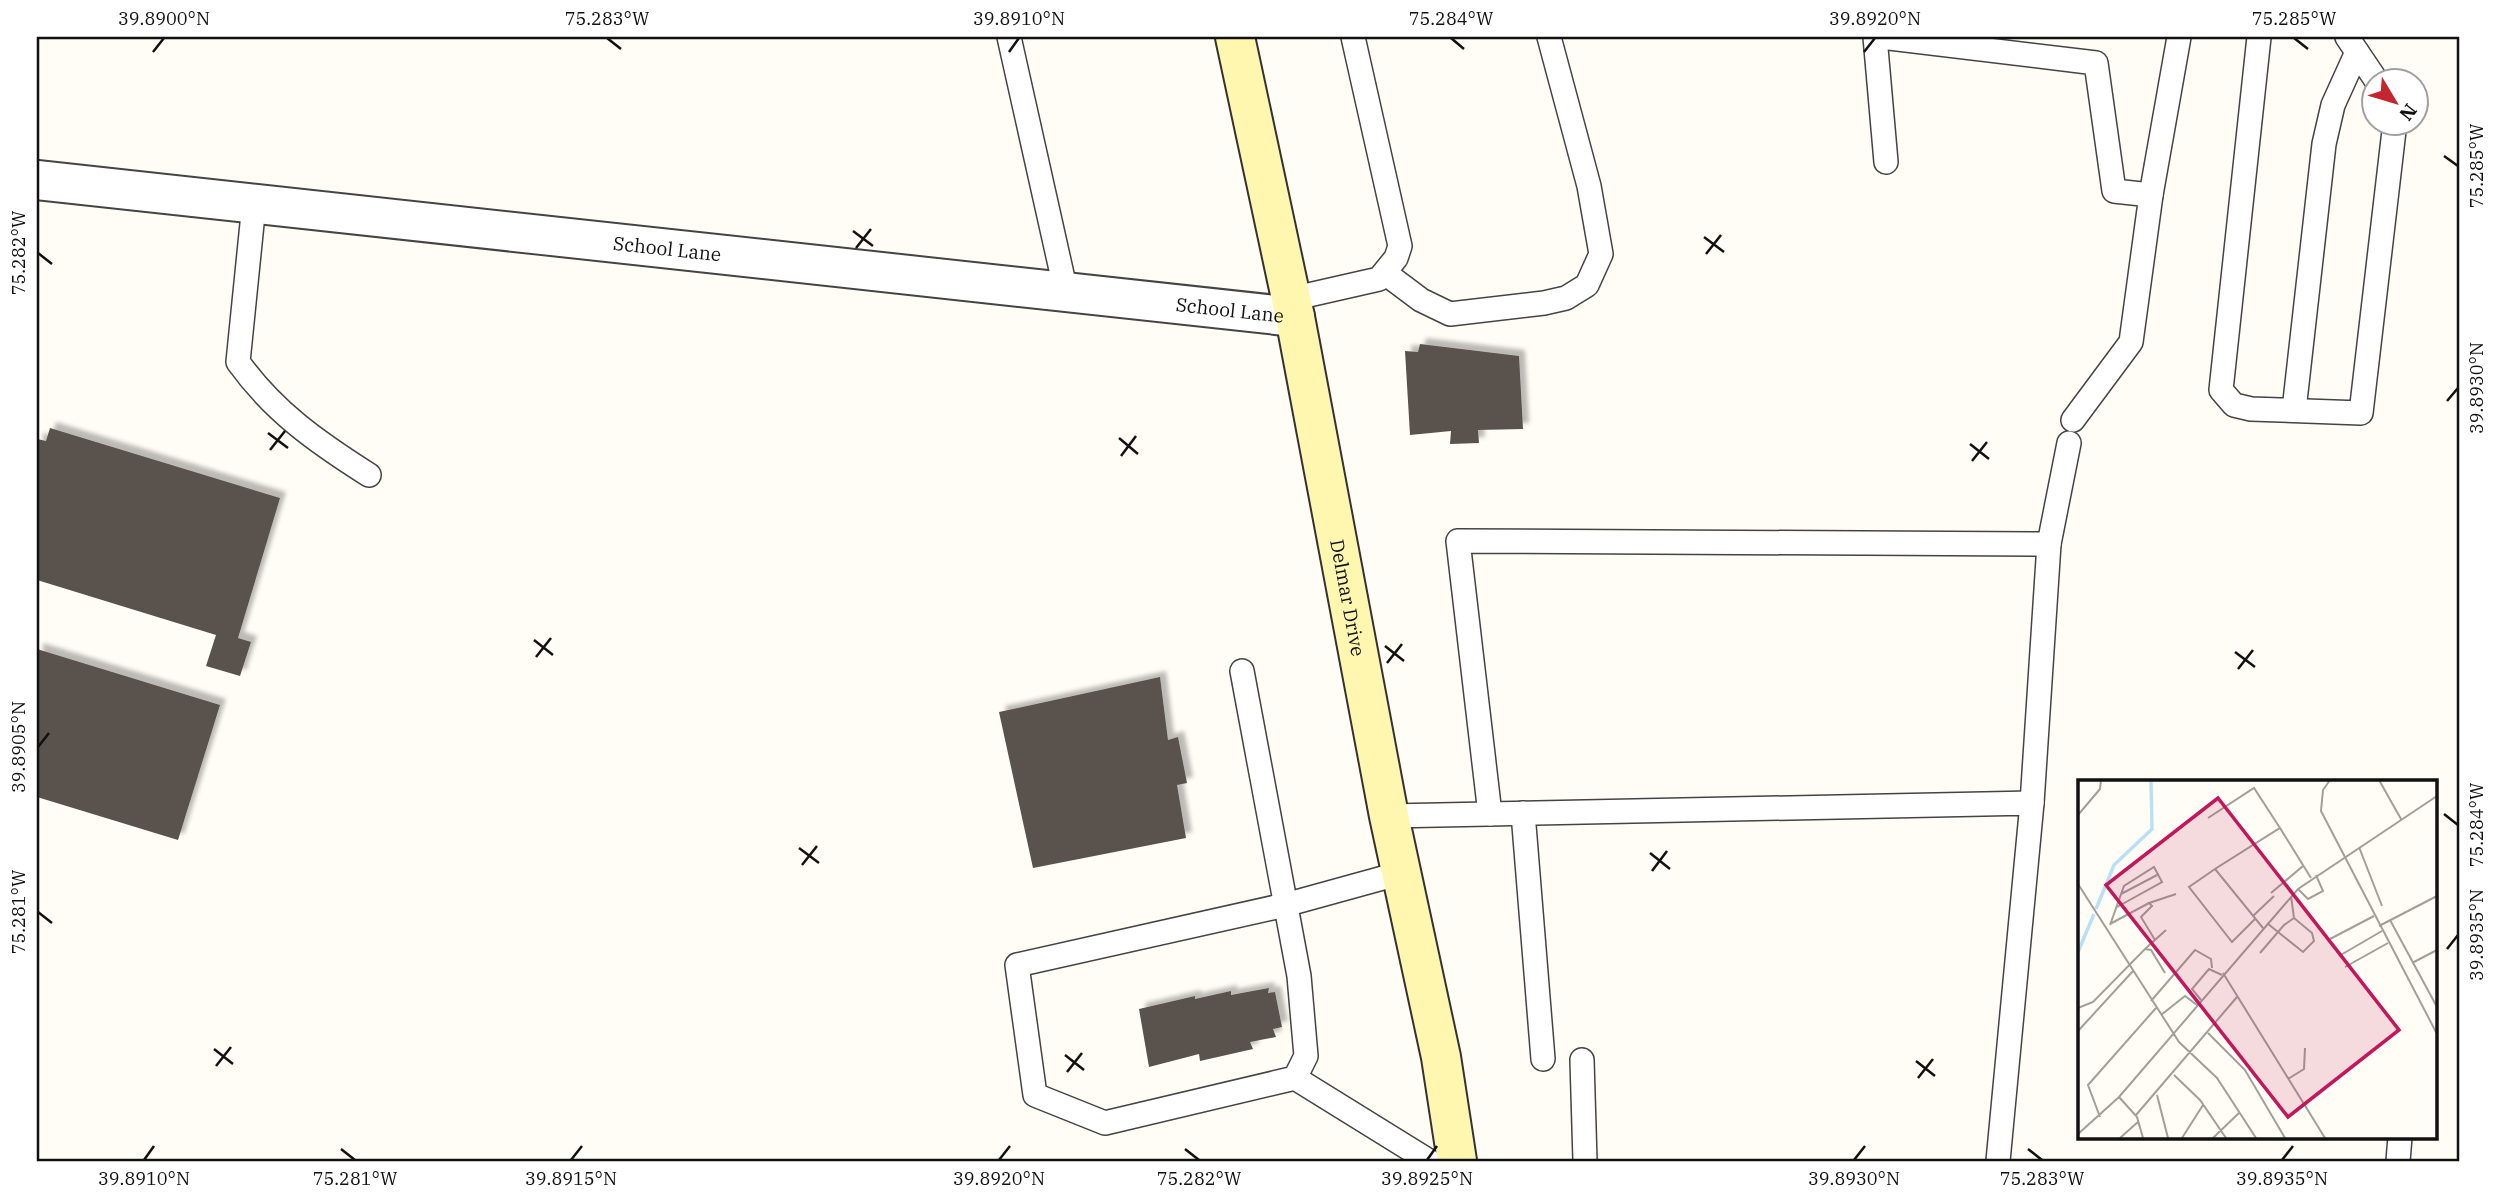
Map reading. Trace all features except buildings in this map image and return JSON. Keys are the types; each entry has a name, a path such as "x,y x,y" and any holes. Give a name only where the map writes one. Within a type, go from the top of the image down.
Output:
{"street":[{"name":"Delmar Drive","path":"1235,37 1293,308 1388,816 1441,1057 1457,1161"},
{"name":"School Lane","path":"37,180 1066,292 1293,308"}],"lane":[{"path":"1009,37 1066,292"},
{"path":"1293,308 1379,279 1396,258 1400,246 1353,37"},
{"path":"1385,273 1421,300 1450,314 1544,303 1566,298 1587,285 1601,254 1589,186 1549,37"},
{"path":"1875,37 1886,162"},
{"path":"1881,37 2096,63 2114,191 2151,195"},
{"path":"2073,420 2130,342 2151,195 2179,37"},
{"path":"2259,37 2221,390 2234,405 2251,409 2361,413 2393,136"},
{"path":"2294,410 2324,144 2352,44"},
{"path":"2352,44 2367,66"},
{"path":"254,204 238,362 260,393 282,412 317,442 369,475"},
{"path":"1998,1161 2032,803 2049,544 2068,443"},
{"path":"1490,814 1458,541 2049,544"},
{"path":"1242,671 1299,976 1306,1056 1295,1078"},
{"path":"1388,816 2032,803"},
{"path":"1523,813 1543,1059"},
{"path":"1401,873 1285,905 1017,965 1035,1095 1105,1122 1295,1078 1429,1161"},
{"path":"1582,1060 1585,1161"},
{"path":"2398,1161 2400,1138"}]}
